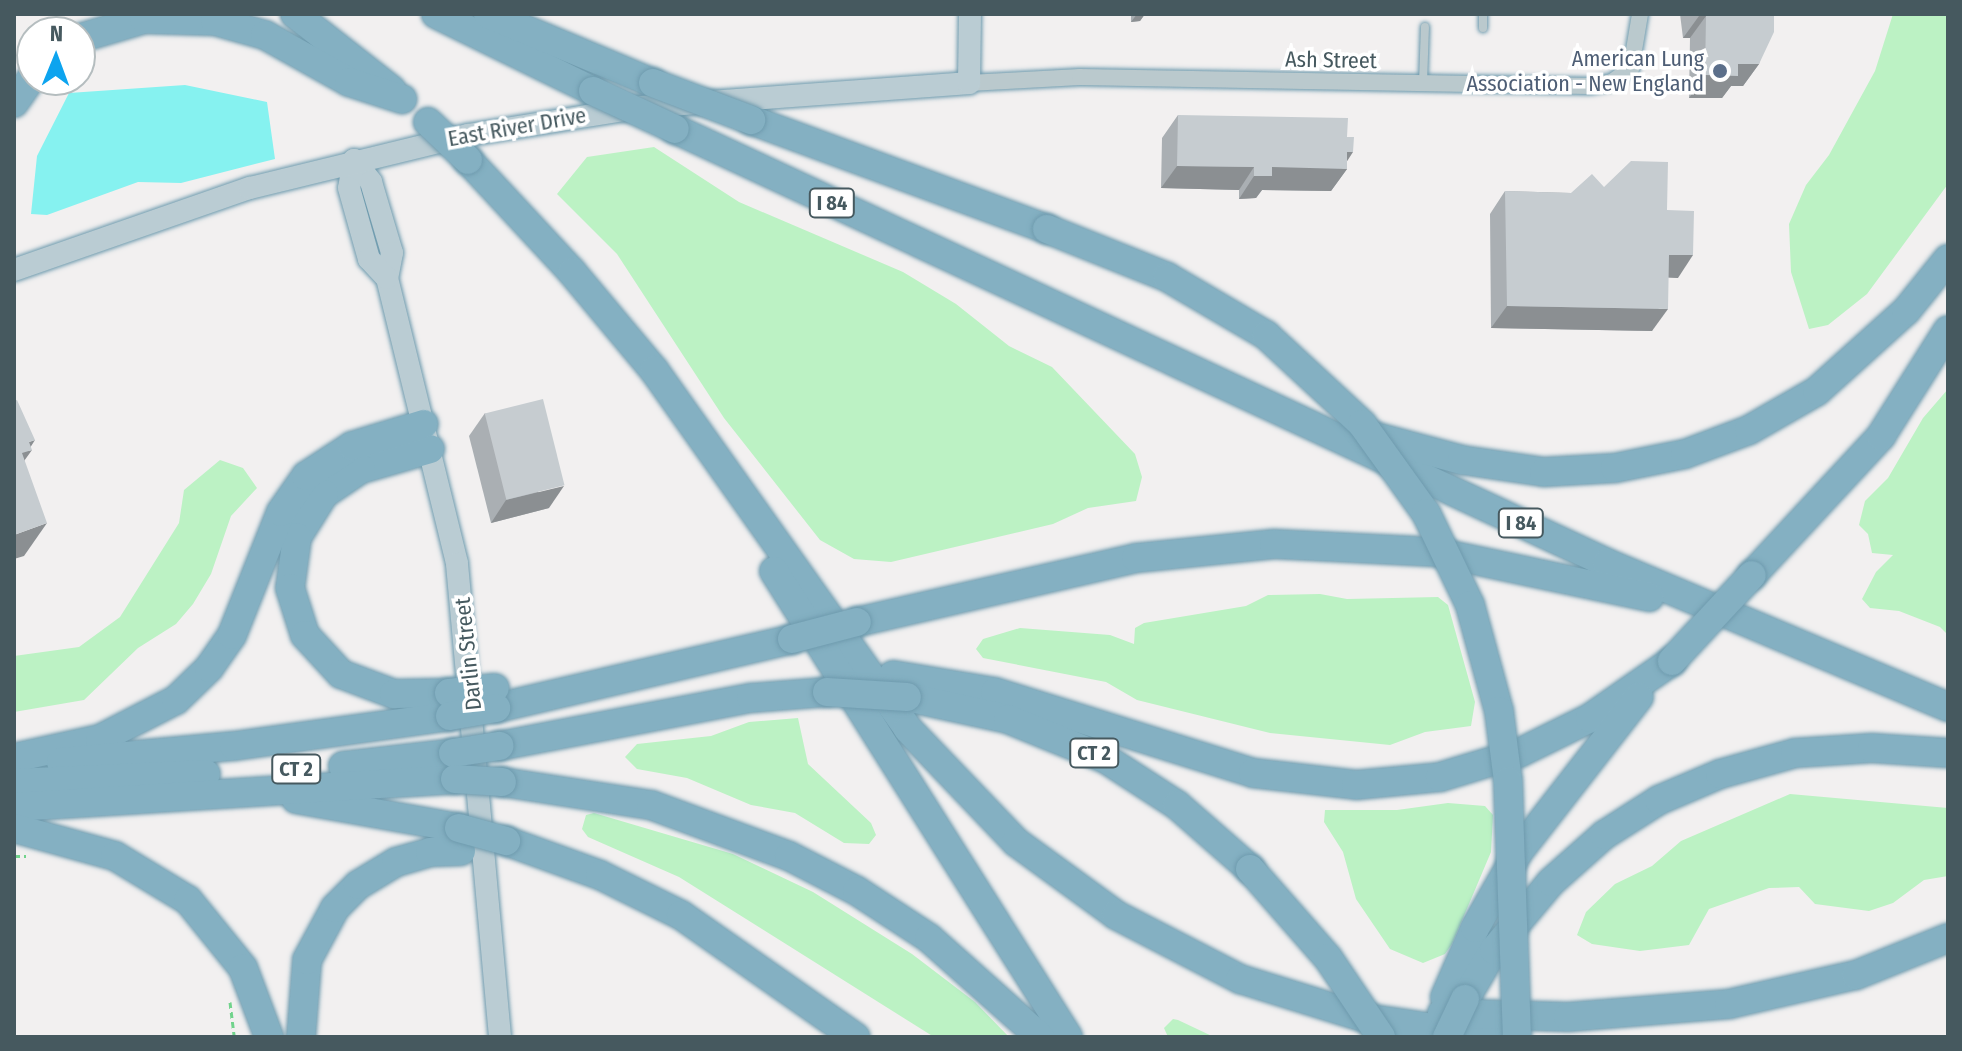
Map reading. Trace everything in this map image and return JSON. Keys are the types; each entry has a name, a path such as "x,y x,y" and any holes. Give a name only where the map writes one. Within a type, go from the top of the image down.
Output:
{"highway":[{"path":"295,14 428,122 468,160 572,272 663,384 885,699 970,798 1029,853 1100,905 1240,979 1366,1018 1493,1037"},
{"name":"I 84","path":"436,14 593,91 1272,408 1771,636 1948,707"},
{"path":"488,14 653,83 1047,229 1167,277 1266,335 1362,424 1426,513 1470,605 1499,711 1508,781 1517,1037"},
{"path":"96,33 144,19 215,21 270,37 349,82 402,99"},
{"path":"1272,408 1428,452 1512,469 1579,471 1651,462 1733,437 1806,398 1890,327 1948,259"},
{"path":"1447,1037 1455,998 1490,899 1526,840 1672,661 1889,425 1948,330"},
{"path":"663,384 687,440 1068,1037"},
{"path":"427,436 361,469 324,494 297,537 290,592 310,643 348,679 394,694 449,704"},
{"path":"14,758 100,739 176,700 209,668 232,635 281,512 306,476 352,446 427,436"},
{"path":"14,766 234,746 449,704 686,665 1145,556 1313,543 1402,548 1528,568 1649,597 1771,636"},
{"path":"900,686 1004,694 1261,775 1356,785 1426,779 1519,753 1590,718 1672,661"},
{"name":"CT 2","path":"14,807 236,790 454,766 499,746 628,722 728,694 822,685 900,686 1008,719 1106,759 1177,805 1250,869 1313,937 1381,1037"},
{"path":"1431,1037 1455,998 1551,882 1595,843 1659,800 1720,774 1795,753 1872,748 1948,753"},
{"name":"CT 2","path":"14,783 326,768 454,766 502,782 651,805 789,856 857,891 929,938 1040,1037"},
{"path":"236,790 460,839 516,848 681,915 855,1037"},
{"path":"14,828 101,850 179,892 236,956 255,992 269,1037"},
{"path":"301,1037 307,960 335,908 364,881 396,862 460,839"},
{"path":"1240,979 1457,1015 1617,1015 1789,992 1877,969 1948,938"}],"street":[{"path":"969,83 970,14"},
{"name":"Ash Street","path":"969,83 1080,77 1589,86 1612,82 1635,60 1640,14"},
{"name":"East River Drive","path":"14,270 211,200 354,160 642,107 969,83"},
{"name":"Darlin Street","path":"354,160 349,188 369,259 387,278 462,593 500,1037"}],"lane":[{"path":"1483,14 1483,28"},
{"path":"1423,83 1425,27"}],"path":[{"path":"14,856 28,856"},
{"path":"227,988 234,1037"}],"green space":[{"path":"1893,14 1948,14 1948,184 1867,294 1828,325 1809,329 1791,272 1789,224 1806,185 1829,155 1875,71"},
{"path":"654,147 739,202 903,272 956,304 1009,346 1052,367 1135,454 1142,477 1136,501 1088,508 1053,524 891,562 854,559 820,540 724,418 617,254 557,194 587,157"},
{"path":"1948,389 1948,635 1940,627 1899,611 1870,608 1862,599 1876,572 1893,555 1872,553 1868,534 1859,525 1865,501 1888,478 1923,418"},
{"path":"220,460 243,468 257,488 231,516 211,574 193,604 176,624 138,648 84,700 14,712 14,656 79,647 120,617 179,523 184,490"},
{"path":"1320,594 1347,599 1438,597 1448,605 1475,702 1471,726 1425,732 1390,745 1270,733 1137,700 1106,682 983,658 976,649 983,639 1020,628 1110,635 1134,644 1135,628 1144,623 1246,606 1268,595"},
{"path":"798,718 808,764 871,823 876,835 869,844 844,843 795,813 751,805 687,778 637,769 625,757 637,744 711,736 749,722"},
{"path":"1790,794 1948,808 1948,876 1924,880 1893,903 1869,911 1815,904 1799,887 1769,888 1709,909 1689,945 1640,951 1592,944 1577,935 1586,912 1615,884 1652,866 1681,841"},
{"path":"1448,803 1485,806 1493,815 1491,852 1452,944 1445,954 1423,963 1390,949 1356,899 1343,852 1324,822 1325,810 1397,810"},
{"path":"594,813 733,854 813,892 912,954 975,1002 1009,1037 934,1037 679,877 588,837 582,829 586,815"},
{"path":"1173,1019 1214,1037 1168,1037 1164,1028"}],"water":[{"path":"185,85 267,102 275,159 181,183 138,182 47,215 31,214 37,156 67,96 96,96 96,91"}],"building":[{"path":"1699,14 1774,14 1774,32 1759,64 1738,64 1738,76 1705,75 1706,16"},
{"path":"1178,115 1348,118 1347,137 1354,137 1353,152 1347,152 1347,169 1272,167 1272,176 1254,176 1254,167 1177,166"},
{"path":"1631,161 1668,162 1667,210 1694,211 1693,255 1669,255 1668,309 1507,306 1505,191 1571,193 1592,174 1604,187"},
{"path":"543,399 565,485 506,500 485,414"},
{"path":"17,400 35,440 29,442 32,450 22,453 47,523 14,535 14,401"}],"place":[{"name":"American Lung Association - New England","path":"1720,71"}]}
